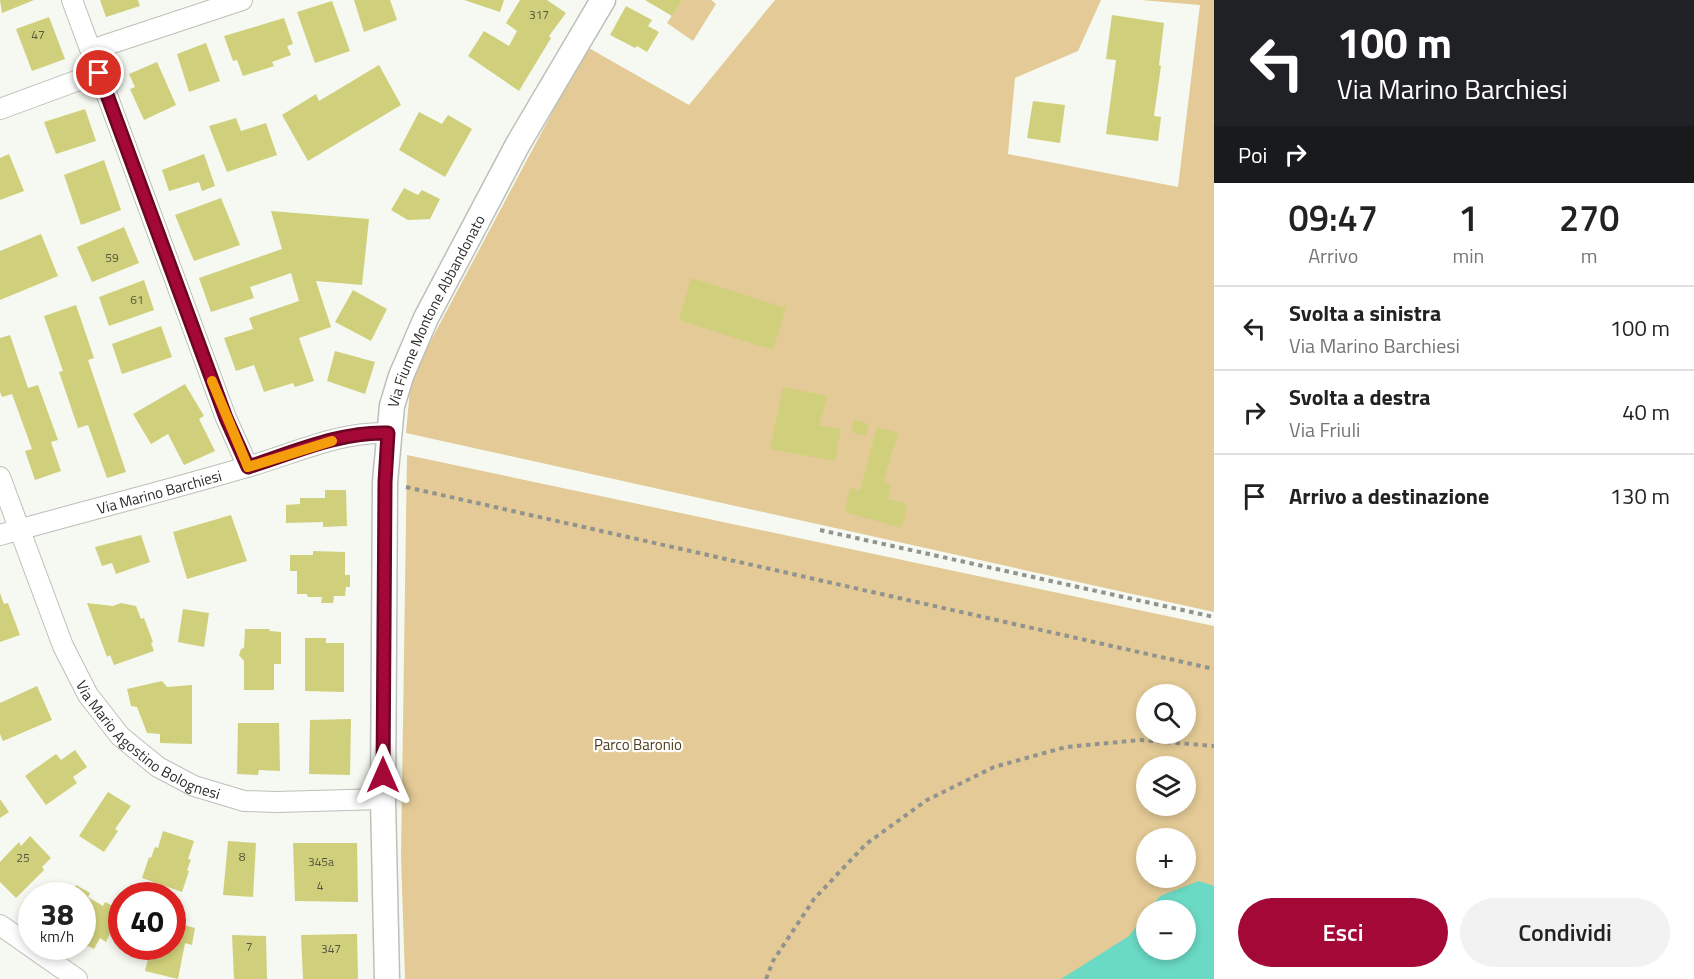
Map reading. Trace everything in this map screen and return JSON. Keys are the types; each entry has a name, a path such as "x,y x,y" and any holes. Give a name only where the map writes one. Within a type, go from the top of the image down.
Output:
{"street":[{"path":"72,0 226,418 248,467"},
{"path":"91,50 242,0"},
{"name":"Via Fiume Montone Abbandonato","path":"387,979 383,799 385,482 392,406 401,376 426,318 518,144 603,0"},
{"path":"0,109 99,73"},
{"name":"Via Marino Barchiesi","path":"0,535 248,467 336,440 373,432 388,433"},
{"name":"Via Mario Agostino Bolognesi","path":"0,477 63,646 88,695 120,736 158,767 194,786 244,801 383,799"},
{"path":"0,925 77,979"}],"path":[{"path":"385,482 1214,669"},
{"path":"820,530 1214,617"},
{"path":"765,979 773,961 814,899 866,844 927,800 994,767 1066,747 1140,740 1214,746"}],"green space":[{"path":"682,0 711,0 716,4 693,41 667,23"},
{"path":"775,0 1101,0 1078,51 1015,78 1008,154 1178,187 1200,5 1141,0 1214,0 1214,612 406,433 411,378 587,47 689,105"},
{"name":"Parco Baronio","path":"407,455 1214,626 1214,979 405,979 401,857"}],"shaded area":[{"path":"1196,882 1214,886 1214,979 1061,979 1129,936 1136,927 1136,960 1196,960 1196,900 1157,900 1160,896 1181,888 1196,888"}],"building":[{"path":"0,0 34,0 2,13"},
{"path":"100,0 138,0 140,6 106,17"},
{"path":"354,0 390,0 397,20 364,32"},
{"path":"464,0 504,0 500,12"},
{"path":"520,0 547,0 566,13 549,36 551,38 519,91 468,56 484,31 509,46 517,31 506,23"},
{"path":"645,0 682,0 672,16"},
{"path":"332,1 350,51 315,63 297,12"},
{"path":"626,6 652,20 648,26 659,32 647,52 610,35"},
{"path":"1112,15 1164,23 1154,116 1161,117 1158,141 1106,134 1116,60 1106,59"},
{"path":"49,17 65,59 32,71 16,29"},
{"path":"284,18 293,44 287,46 291,55 272,62 274,66 243,76 237,60 233,61 224,36"},
{"path":"206,43 220,81 189,92 177,54"},
{"path":"157,62 176,105 144,120 130,89 135,87 129,74"},
{"path":"379,65 401,105 308,161 282,115 316,94 319,101"},
{"path":"1033,101 1065,105 1060,143 1027,138"},
{"path":"85,109 96,141 56,154 44,122"},
{"path":"419,112 442,124 448,115 472,129 445,177 399,150"},
{"path":"236,118 241,131 266,123 277,155 227,172 209,126"},
{"path":"9,154 24,191 0,200 0,158"},
{"path":"204,154 215,186 202,191 199,182 169,191 162,170"},
{"path":"104,160 121,210 81,225 64,175"},
{"path":"404,188 418,195 422,190 440,199 430,219 408,220 391,210"},
{"path":"221,198 240,245 194,261 175,215"},
{"path":"271,211 369,219 362,285 316,281 331,327 299,338 314,381 295,387 293,383 264,392 254,365 236,371 224,338 253,329 249,318 299,301 291,273 250,287 254,298 211,312 199,278 282,249"},
{"path":"124,227 139,263 92,282 77,247"},
{"path":"41,234 58,276 0,300 0,251"},
{"path":"691,278 786,308 773,350 679,320"},
{"path":"144,280 154,310 109,326 99,297"},
{"path":"353,290 387,309 371,341 335,322"},
{"path":"76,305 94,358 88,360 126,472 107,478 88,425 78,428 59,372 63,371 44,316"},
{"path":"161,326 172,357 122,374 112,344"},
{"path":"10,335 28,388 38,385 58,440 51,442 61,471 35,480 25,451 32,449 12,394 2,397 0,392 0,338"},
{"path":"335,351 375,362 365,394 327,381"},
{"path":"185,384 204,416 199,419 215,451 184,465 168,434 151,444 133,414"},
{"path":"783,387 827,396 819,425 841,429 835,461 770,449"},
{"path":"854,420 869,424 866,436 851,432"},
{"path":"877,427 898,433 883,482 891,484 888,499 907,504 902,528 845,512 850,487 860,491"},
{"path":"325,490 346,490 347,526 323,527 323,522 286,523 286,505 300,504 300,498 325,498"},
{"path":"231,515 247,561 187,579 173,532"},
{"path":"141,535 150,562 116,574 112,563 102,566 95,547"},
{"path":"313,551 345,552 345,575 350,575 350,587 346,587 345,596 334,596 333,603 321,603 322,597 297,594 297,571 290,571 290,555 313,555"},
{"path":"0,593 4,604 8,603 20,635 0,642"},
{"path":"87,603 113,606 121,603 136,606 141,619 144,618 154,651 114,665 110,655 107,657"},
{"path":"183,609 209,613 204,647 178,642"},
{"path":"245,629 269,629 281,632 281,664 274,664 274,690 244,690 244,661 239,655 241,649 244,648"},
{"path":"305,638 326,638 326,643 344,643 344,692 305,691"},
{"path":"162,681 167,687 192,685 192,744 160,743 160,734 147,733 137,707 131,706 127,689"},
{"path":"37,686 52,720 3,741 0,734 0,703"},
{"path":"351,719 350,775 309,774 310,720"},
{"path":"238,723 279,723 280,771 259,770 258,775 237,774"},
{"path":"75,750 87,767 73,777 77,783 46,805 25,776 56,754 61,760"},
{"path":"108,792 131,806 115,829 118,831 104,852 79,836"},
{"path":"0,799 9,812 0,818"},
{"path":"163,831 194,841 188,859 191,860 185,882 153,882 142,878 149,857 151,858 155,847 158,848"},
{"path":"30,836 51,858 42,867 44,870 32,882 18,882 16,898 0,882 0,862 19,842 21,846"},
{"path":"228,841 256,843 253,897 223,895"},
{"path":"293,843 357,843 358,902 295,901"},
{"path":"96,902 103,906 105,902 108,904 108,938 106,942 100,938 96,945"},
{"path":"186,926 195,928 192,945 186,943"},
{"path":"357,934 358,979 303,979 301,935"},
{"path":"232,935 266,936 267,979 234,979"},
{"path":"148,960 182,960 178,979 145,971"}],"slow traffic":[{"path":"212,381 248,467 332,441"}],"route":[{"path":"99,73 226,418 248,467 336,440 373,432 388,433 385,482 383,775"}]}
